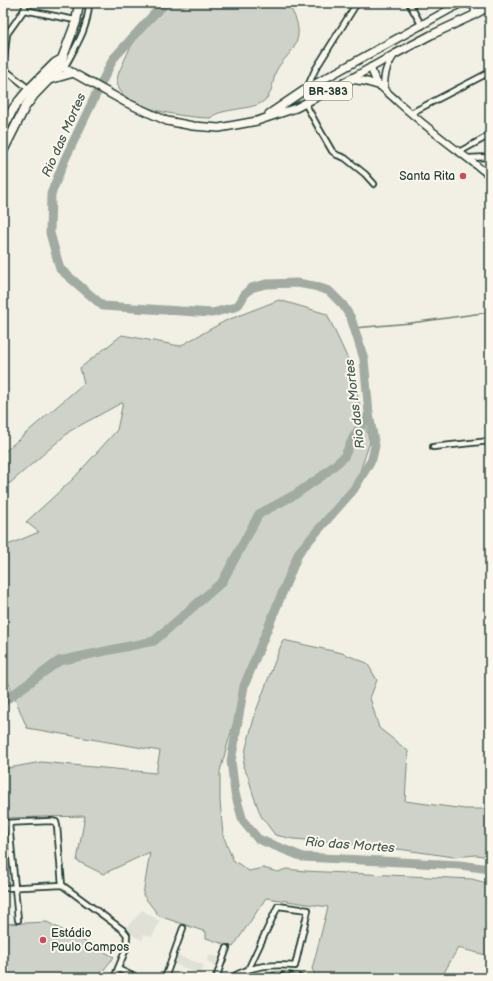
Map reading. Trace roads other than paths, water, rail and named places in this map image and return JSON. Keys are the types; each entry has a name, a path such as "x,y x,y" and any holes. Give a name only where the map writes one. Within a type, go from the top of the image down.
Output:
{"highway":[{"path":"3,151 25,107 34,95 50,79 60,64 76,22 79,3"},
{"path":"3,129 19,101 29,89 60,64"},
{"path":"50,79 74,75"}],"main road":[{"name":"BR-383","path":"257,121 284,105 306,89 461,3"},
{"path":"468,3 474,5 476,12 474,15"},
{"name":"BR-383","path":"60,64 74,75 125,102 167,121 194,126 219,128 257,121 296,108 436,32 490,6"},
{"path":"381,47 371,63 371,68 377,83 410,113 490,176"},
{"path":"383,88 386,68 395,54"},
{"path":"338,71 347,81 364,81 383,88"},
{"path":"306,89 308,102"}],"street":[{"path":"26,3 24,10 7,34 3,68 29,89"},
{"path":"60,64 82,37 89,12 89,3"},
{"path":"306,89 315,70 357,3"},
{"path":"410,3 422,26"},
{"path":"24,10 75,20 76,22"},
{"path":"410,113 490,72"},
{"path":"308,102 317,126 332,151 345,158 365,174 374,184"},
{"path":"459,152 490,135"},
{"path":"468,158 490,158"},
{"path":"433,447 490,441"},
{"path":"3,824 56,822 58,826 62,885"},
{"path":"9,823 18,920"},
{"path":"3,888 62,885 123,930 127,935 126,949 114,978"},
{"path":"231,978 237,974 263,966 295,966 308,910 278,906 248,970"},
{"path":"165,978 182,928"},
{"path":"216,978 227,948"},
{"path":"118,969 137,978"}],"waterway":[{"name":"Rio das Mortes","path":"164,3 113,59 65,159 51,194 50,233 60,269 103,306 212,313 235,307 251,288 266,284 297,283 314,286 329,291 343,305 351,318 364,359 369,414 375,446 372,459 354,489 299,552 244,686 231,761 235,793 243,821 258,839 303,857 460,865 490,869"},
{"path":"354,328 411,323 490,312"},
{"path":"3,702 59,661 154,641 222,582 259,514 296,494 322,476 344,457 354,436 369,414"}],"railway":[{"path":"249,978 271,973 295,974 309,978"}],"place":[{"name":"Santa Rita","path":"463,176"},
{"name":"Estádio Paulo Campos","path":"43,940"}]}
